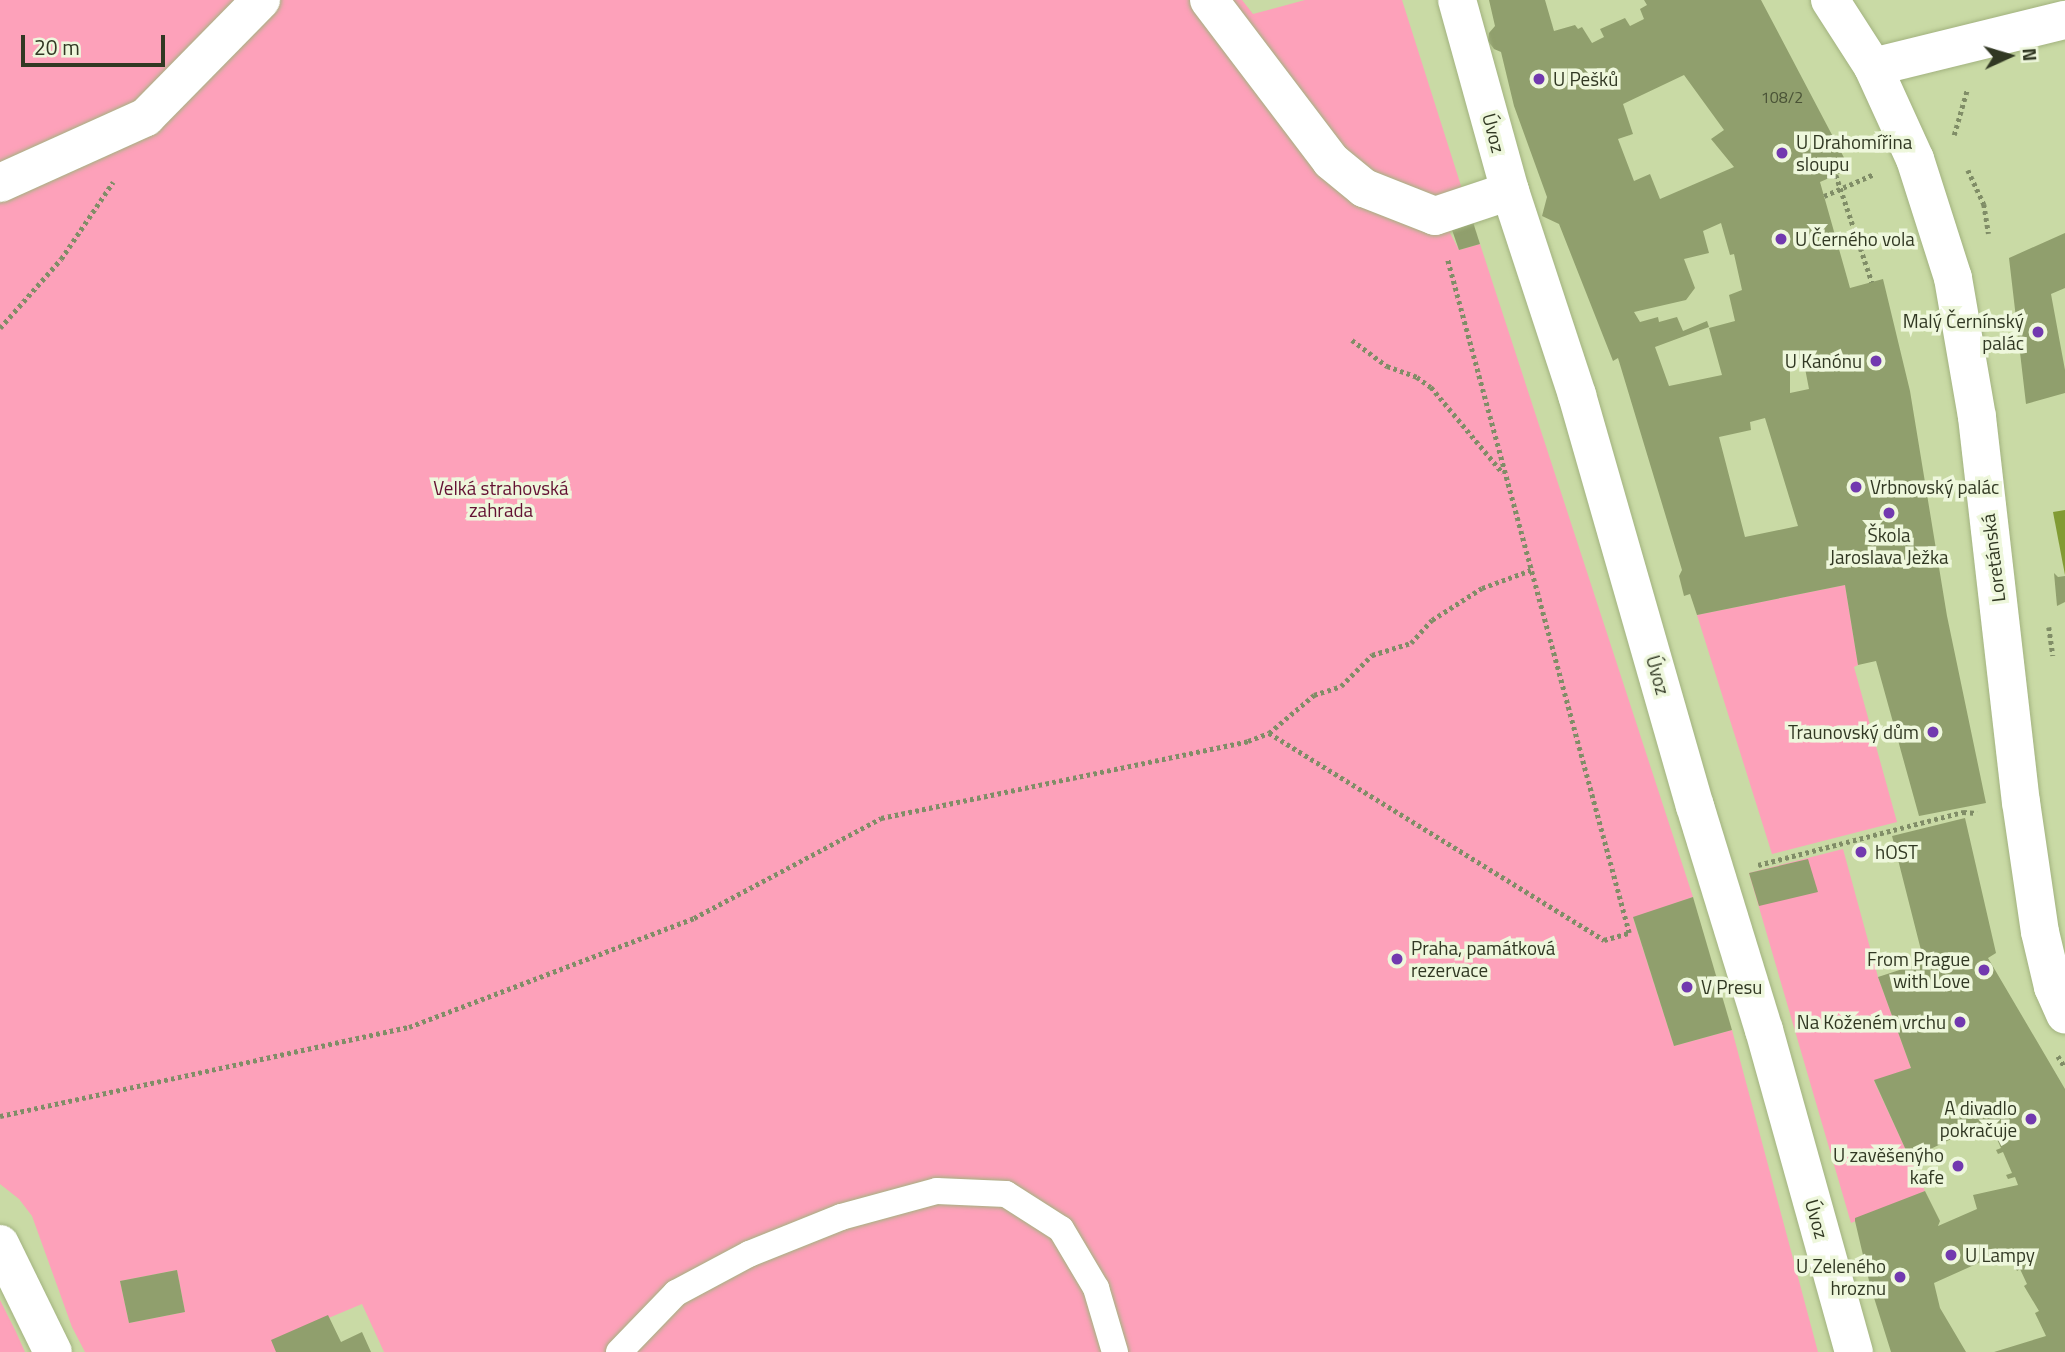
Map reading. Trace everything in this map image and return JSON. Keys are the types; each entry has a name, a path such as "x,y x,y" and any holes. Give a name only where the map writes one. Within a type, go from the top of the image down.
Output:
{"street":[{"path":"0,183 74,152 146,117 261,0"},
{"path":"1209,0 1331,160 1364,188 1436,216 1510,191"},
{"name":"Úvoz","path":"1457,0 1510,191 1577,395 1695,806 1764,1030 1854,1352"},
{"name":"Loretánská","path":"1830,0 1873,67 1914,159 1954,278 1977,417 2021,802 2040,932 2053,987 2065,1014"},
{"path":"1873,67 2065,20"},
{"path":"0,1244 54,1352"}],"lane":[{"path":"619,1352 676,1293 749,1254 841,1217 937,1191 1006,1194 1061,1229 1096,1288 1115,1352"}],"path":[{"path":"0,328 3,320 61,259 110,187 146,117"},
{"path":"1836,175 1872,282"},
{"path":"1269,733 1604,940 1629,933 1436,216"},
{"path":"1352,340 1387,366 1417,377 1430,387 1505,475"},
{"path":"0,1116 409,1027 694,918 881,818 1248,741 1269,733 1314,695 1341,686 1372,655 1411,643 1432,620 1482,588 1531,570"},
{"path":"1765,863 1964,812"}],"green space":[{"name":"Velká strahovská zahrada","path":"0,0 1242,0 1253,14 1305,0 1402,0 1462,189 1450,233 1459,250 1480,244 1693,897 1633,918 1674,1046 1732,1030 1818,1352 384,1352 362,1304 295,1332 303,1352 85,1352 72,1327 32,1216 19,1199 0,1184","holes":["177,1270 185,1312 129,1323 120,1281"]},
{"path":"1845,585 1858,665 1854,667 1897,822 1772,854 1697,615"},
{"path":"1843,849 1878,977 1911,1068 1874,1081 1925,1191 1851,1223 1749,873"},
{"path":"0,1300 16,1332 25,1352 0,1352"}],"shaded area":[{"path":"2065,510 2065,575 2053,512"}],"building":[{"path":"1489,0 1545,0 1554,31 1575,25 1578,29 1582,27 1592,43 1604,37 1600,29 1625,18 1630,26 1644,19 1640,9 1647,5 1644,0 1761,0 1850,169 1820,182 1850,288 1883,279 1910,391 1947,616 1986,803 1919,816 1876,661 1858,665 1845,585 1697,615 1690,594 1684,596 1679,576 1682,570 1618,358 1613,361 1559,224 1542,216 1547,197 1514,106 1501,52 1494,49 1488,41 1489,33 1495,26","holes":["1684,75 1724,130 1711,139 1734,167 1660,199 1650,174 1634,181 1618,139 1633,134 1623,104","1721,223 1730,255 1734,254 1742,290 1729,295 1735,321 1709,328 1722,375 1669,386 1655,347 1709,327 1707,321 1683,331 1677,317 1659,322 1658,317 1640,322 1634,312 1686,300 1695,288 1684,259 1709,253 1703,231","1803,358 1809,389 1790,393 1790,361","1765,418 1798,526 1745,537 1719,437 1751,430 1750,422"]},
{"path":"1472,219 1480,244 1459,250 1451,227"},
{"name":"Malý Černínský palác","path":"2065,233 2065,288 2051,294 2065,370 2065,393 2026,404 2009,258"},
{"path":"2054,573 2058,577 2065,576 2065,602 2057,606"},
{"name":"Na Koženém vrchu","path":"1965,818 1996,953 1988,958 2065,1089 2065,1352 1994,1352 2046,1336 2035,1313 2039,1311 2024,1286 2027,1284 2020,1269 2017,1271 2014,1265 2017,1263 2012,1248 1934,1283 1940,1308 1966,1352 1891,1352 1870,1285 1855,1221 1855,1218 1925,1191 1940,1221 1938,1226 1977,1209 1973,1195 2018,1185 2015,1177 2008,1179 2006,1175 2012,1173 2003,1152 1998,1154 1996,1150 2001,1148 1990,1124 1985,1126 1984,1123 1910,1159 1874,1080 1911,1068 1878,977 1924,962 1892,836"},
{"path":"1808,859 1818,892 1759,906 1749,873"},
{"name":"V Presu","path":"1693,897 1732,1030 1674,1046 1633,917"},
{"path":"177,1270 185,1312 129,1323 120,1281"},
{"path":"328,1315 341,1342 362,1332 371,1352 276,1352 271,1340"}],"place":[{"name":"U Pešků","path":"1539,79"},
{"name":"U Drahomířina sloupu","path":"1782,153"},
{"name":"U Černého vola","path":"1781,239"},
{"name":"Malý Černínský palác","path":"2038,332"},
{"name":"U Kanónu","path":"1876,361"},
{"name":"Vrbnovský palác","path":"1856,487"},
{"name":"Škola Jaroslava Ježka","path":"1889,513"},
{"name":"Traunovský dům","path":"1933,732"},
{"name":"hOST","path":"1861,852"},
{"name":"Praha, památková rezervace","path":"1397,959"},
{"name":"From Prague with Love","path":"1984,970"},
{"name":"V Presu","path":"1687,987"},
{"name":"Na Koženém vrchu","path":"1960,1022"},
{"name":"A divadlo pokračuje","path":"2031,1119"},
{"name":"U zavěšenýho kafe","path":"1958,1166"},
{"name":"U Lampy","path":"1951,1255"},
{"name":"U Zeleného hroznu","path":"1900,1277"}]}
